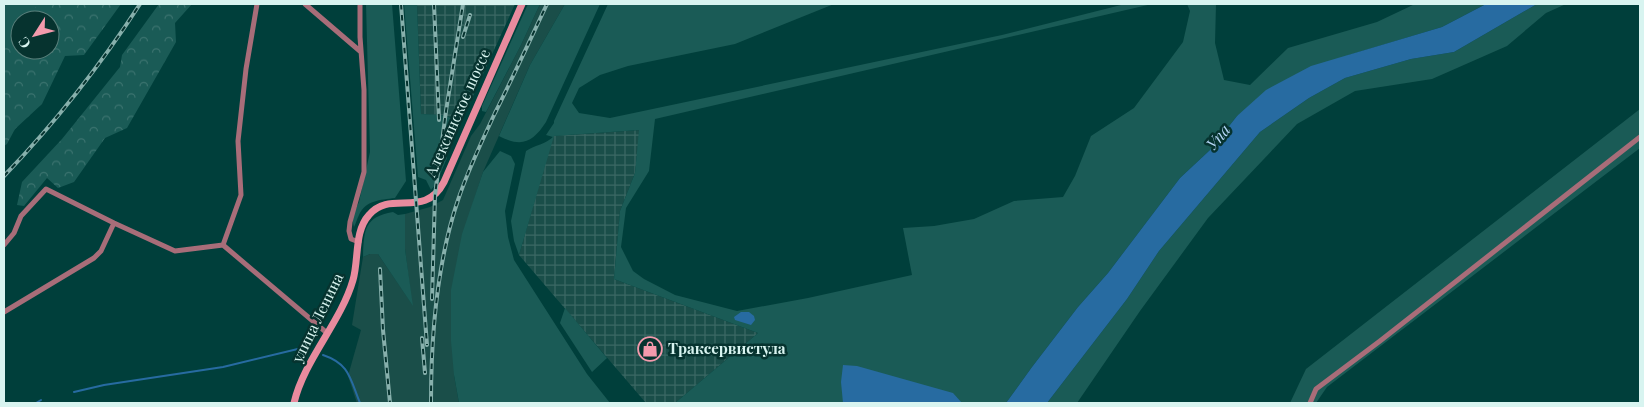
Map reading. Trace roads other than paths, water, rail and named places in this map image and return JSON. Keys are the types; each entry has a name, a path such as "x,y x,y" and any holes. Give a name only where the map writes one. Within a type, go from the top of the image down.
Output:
{"main road":[{"name":"Алексинское шоссе","path":"359,242 366,218 378,208 390,204 424,201 435,195 441,187 522,4"},
{"name":"улица Ленина","path":"294,403 297,390 352,286 359,242"}],"street":[{"path":"223,245 241,195 238,141 246,69 257,4"},
{"path":"305,4 361,52"},
{"path":"359,242 351,239 349,231 352,213 364,172 364,90 360,4"},
{"path":"1310,403 1316,389 1640,137"},
{"path":"4,245 14,233 21,216 46,189 175,251 223,245 327,333"},
{"path":"4,312 94,258 101,251 114,223"}],"waterway":[{"path":"74,392 104,385 223,367 306,347"},
{"path":"323,355 339,363 348,373 360,403"},
{"path":"36,403 41,400"}],"railway":[{"path":"4,176 76,93 109,50 140,4"},
{"path":"401,4 427,345"},
{"path":"434,4 439,120"},
{"path":"432,299 435,195 463,4"},
{"path":"431,402 434,326 440,274 451,224 475,156 547,4"},
{"path":"463,37 470,15"},
{"path":"380,269 383,330 390,403"},
{"path":"422,338 425,373"}],"place":[{"name":"Траксервистула","path":"650,349"}],"water label":[{"name":"Упа","path":"1218,137"}]}
